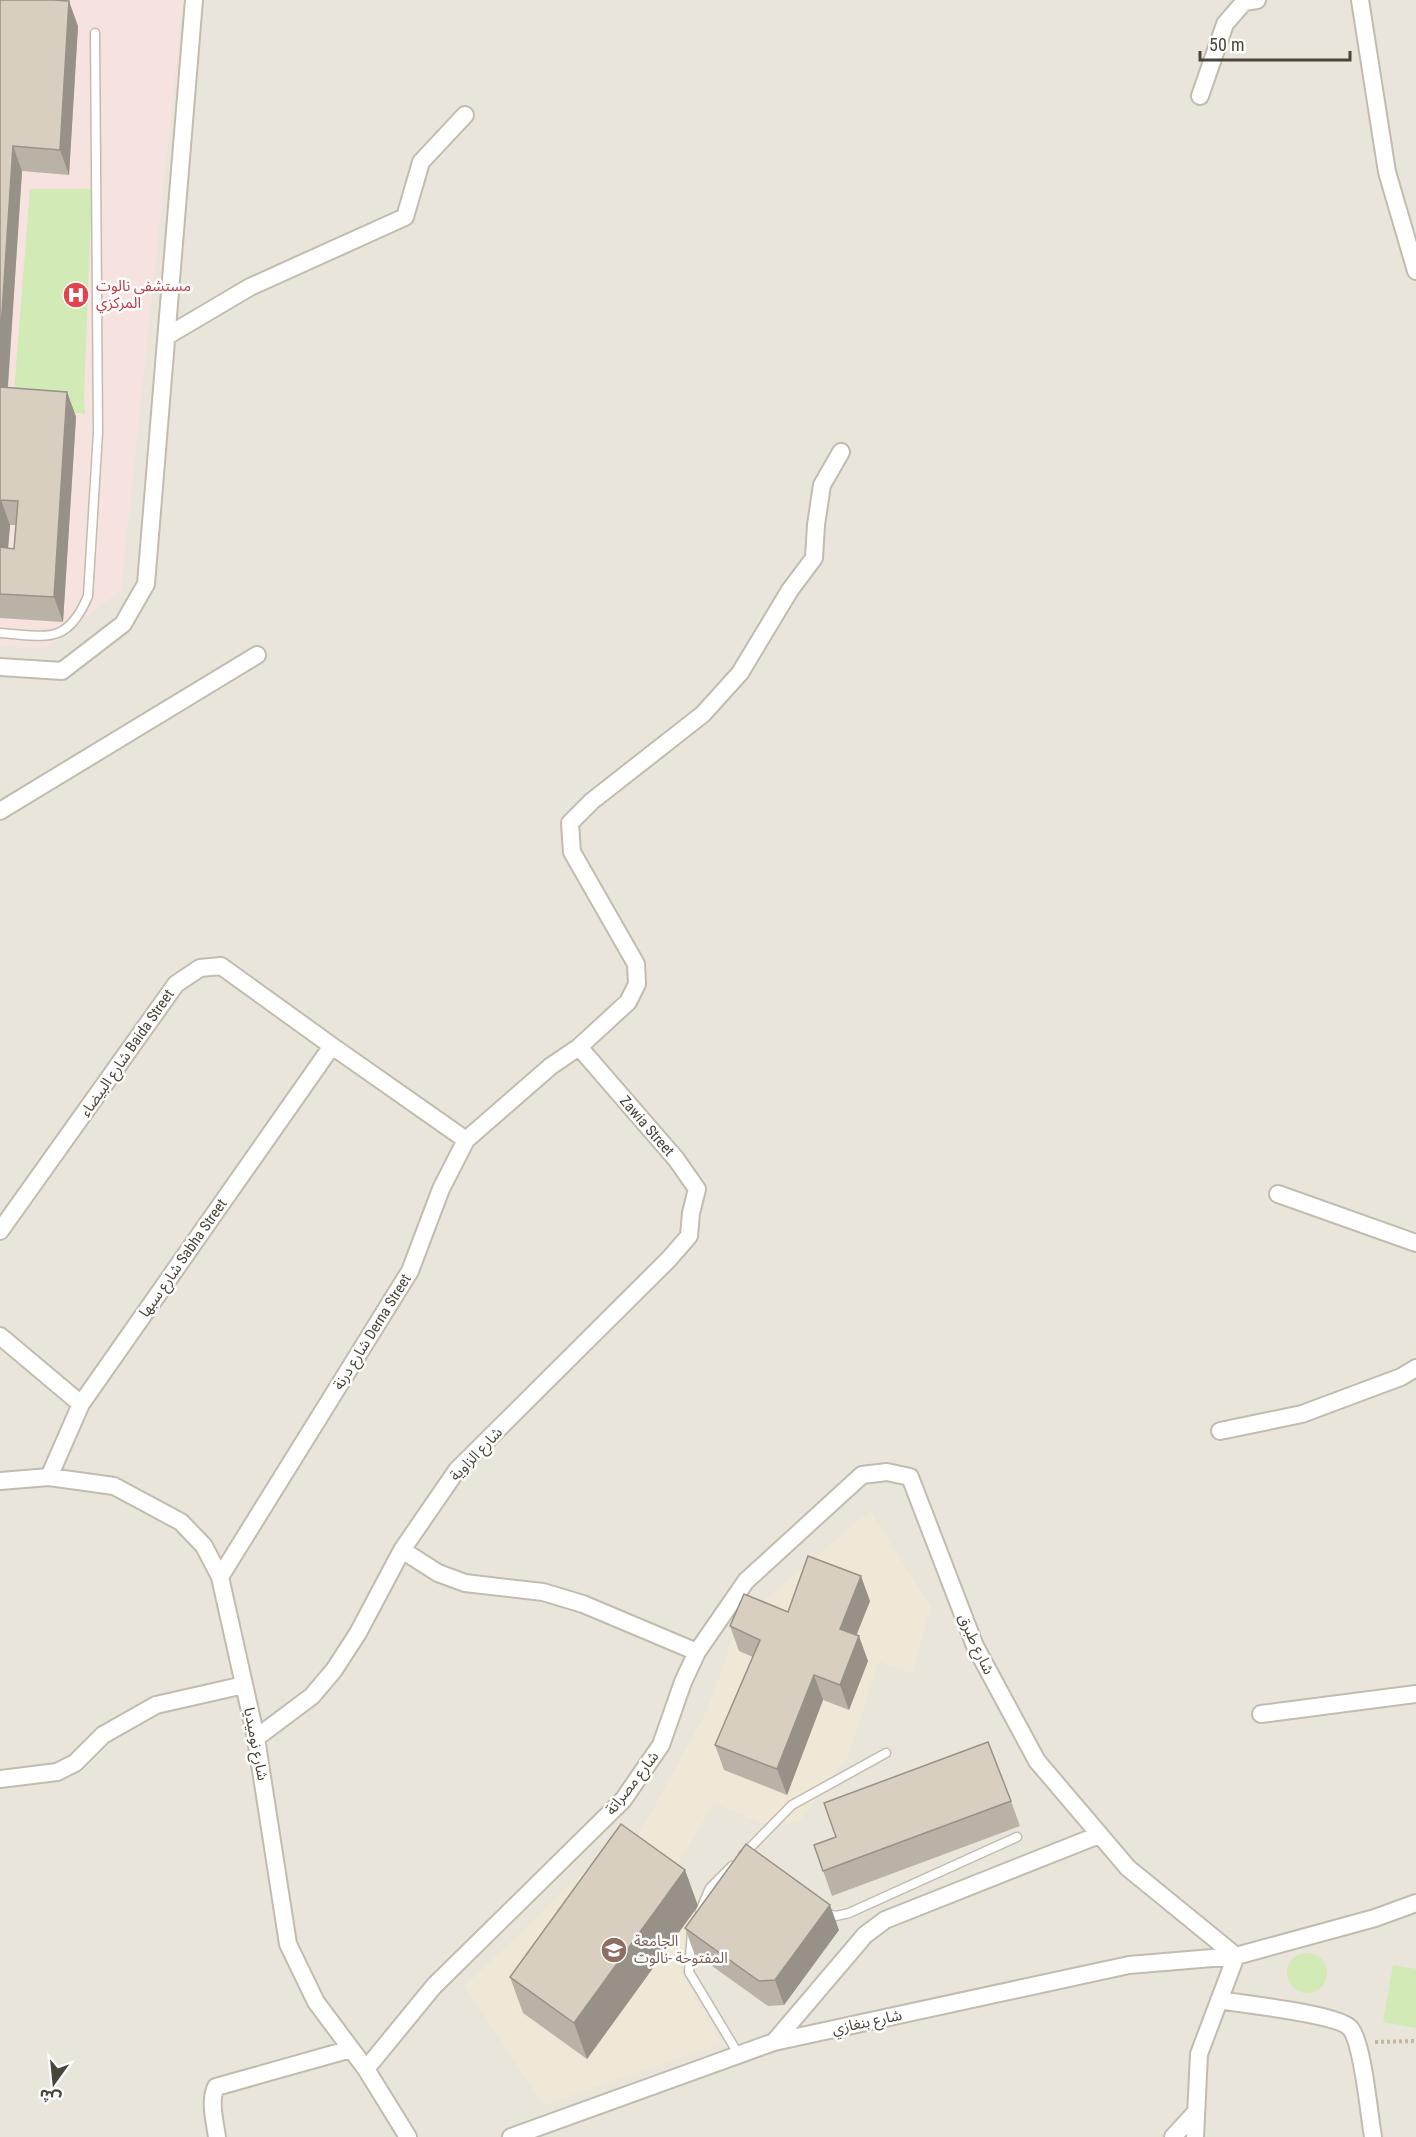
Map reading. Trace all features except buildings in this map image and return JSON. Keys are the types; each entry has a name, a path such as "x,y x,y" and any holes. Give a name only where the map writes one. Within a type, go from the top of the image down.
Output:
{"street":[{"path":"0,667 62,671 123,624 146,584 194,0"},
{"path":"1200,96 1225,24 1244,2 1257,0"},
{"path":"1355,1 1388,172 1416,271"},
{"path":"166,336 250,287 405,217 421,162 465,115"},
{"name":"شارع درنة Derna Street","path":"220,1577 410,1271 441,1189 466,1140 551,1065 579,1047 628,1002 637,984 636,964 572,852 570,823 592,801 703,714 740,673 790,590 814,558 822,484 841,452"},
{"path":"0,811 257,655"},
{"name":"شارع البيضاء Baida Street","path":"0,1231 176,984 200,968 221,966 466,1140"},
{"name":"شارع سبها Sabha Street","path":"49,1477 81,1404 332,1046"},
{"name":"Zawia Street","path":"579,1047 676,1159 697,1190 691,1213"},
{"path":"1278,1194 1416,1243"},
{"name":"شارع الزاوية","path":"256,1738 312,1696 334,1670 358,1633 402,1550 456,1470 547,1382 689,1236 691,1213"},
{"path":"0,1336 81,1404"},
{"path":"1220,1431 1302,1414 1401,1377 1416,1368"},
{"name":"شارع طبرق","path":"862,1475 887,1472 910,1477 975,1646 1037,1761 1099,1834"},
{"name":"شارع مصراتة","path":"366,2068 434,1986 623,1800 661,1746 683,1682 697,1652 746,1581 862,1475"},
{"name":"شارع نوميديا","path":"0,1481 49,1477 114,1486 181,1522 204,1546 220,1577 256,1738 288,1944 316,2002 366,2068 408,2137"},
{"path":"402,1550 438,1573 465,1583 543,1592 583,1604 697,1652"},
{"path":"0,1779 57,1772 75,1763 103,1736 156,1704 244,1685"},
{"path":"1261,1714 1416,1694"},
{"path":"774,2042 865,1935 885,1920 1099,1834 1128,1868 1236,1956 1199,2054 1194,2137"},
{"name":"شارع بنغازي","path":"511,2137 774,2042 1129,1965 1236,1956 1375,1918 1416,1903"},
{"path":"1219,2000 1329,2019 1350,2027 1358,2042 1373,2137"},
{"path":"217,2137 213,2102 216,2087 351,2049"},
{"path":"1173,2137 1195,2113"}],"lane":[{"path":"0,633 54,636 69,627 81,613 88,596 98,432 95,33"},
{"path":"697,1916 710,1888 792,1805 886,1754"},
{"path":"816,1910 836,1916 849,1913 1017,1837"},
{"path":"744,1854 753,1861"},
{"path":"693,1926 689,1972 739,2055"}],"path":[{"path":"1358,2042 1416,2041"}],"shaded area":[{"path":"0,0 1416,0 1416,2137 0,2137"},
{"name":"مستشفى نالوت المركزي","path":"0,0 183,0 121,590 45,649 0,645"},
{"path":"870,1511 931,1607 912,1674 879,1661 847,1758 799,1822 769,1826 714,1803 672,1873 721,1907 678,1966 721,2043 544,2105 465,1986 630,1827 639,1835 706,1712 740,1621"}],"green space":[{"path":"30,189 92,189 85,414 13,404"},
{"path":"1307,1953 1315,1954 1321,1959 1326,1965 1326,1981 1321,1987 1315,1992 1307,1993 1299,1992 1293,1987 1288,1981 1287,1973 1288,1965 1293,1959 1299,1954"},
{"path":"1393,1965 1416,1969 1416,2028 1383,2022"}],"place":[{"name":"مستشفى نالوت المركزي","path":"76,295"},
{"name":"الجامعة المفتوحة -نالوت","path":"614,1950"}]}
